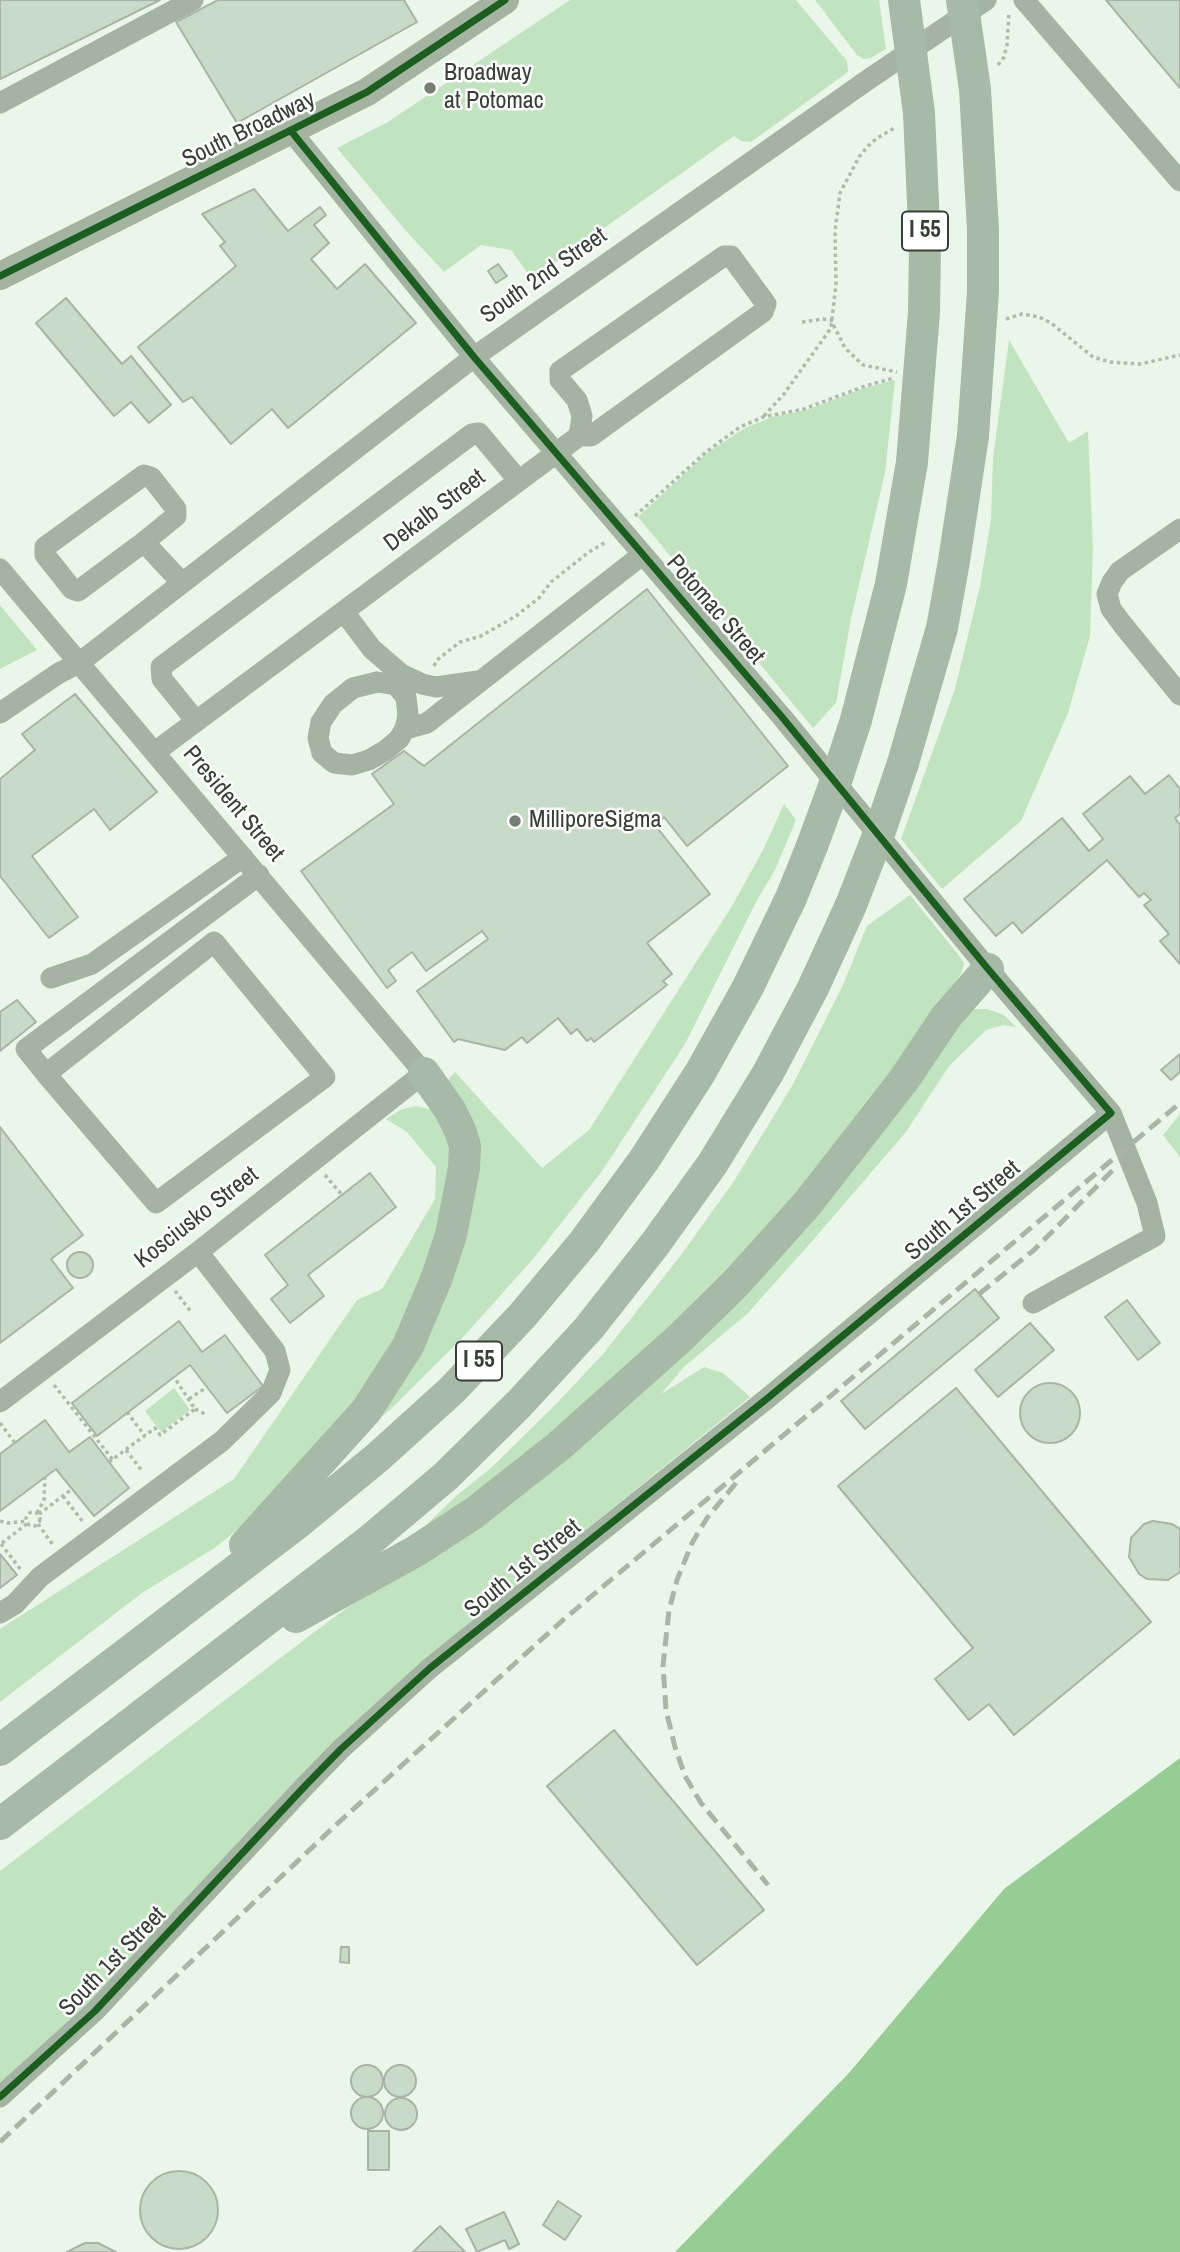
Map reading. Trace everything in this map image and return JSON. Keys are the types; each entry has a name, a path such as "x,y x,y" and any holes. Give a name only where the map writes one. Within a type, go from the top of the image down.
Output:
{"highway":[{"name":"I 55","path":"0,1750 299,1522 379,1457 452,1390 522,1316 584,1242 644,1160 699,1073 748,987 791,898 856,720 891,584 912,462 925,312 925,247 919,113 904,0"},
{"name":"I 55","path":"0,1824 369,1541 446,1476 520,1404 589,1328 655,1244 713,1163 768,1073 851,905 881,828 942,628 957,547 973,436 983,291 980,156 983,62 962,0"},
{"path":"971,0 983,62"},
{"path":"206,1667 416,1551 462,1521 559,1446 629,1385 736,1283 807,1204 903,1081 946,1017 988,969"},
{"path":"189,1606 366,1411 408,1346 422,1315 451,1235 464,1168 465,1146 450,1111 424,1073"}],"main road":[{"name":"South Broadway","path":"0,276 367,92 505,0"}],"street":[{"path":"0,103 193,0"},
{"name":"South 2nd Street","path":"0,713 59,673 79,663 474,357 869,79 986,0"},
{"path":"1017,5 1180,181"},
{"name":"Potomac Street","path":"291,131 474,357 782,718 988,969 1111,1113 1147,1203 1155,1237 1033,1303"},
{"name":"Dekalb Street","path":"155,752 579,436 591,436 763,312 766,304 731,256 724,256 560,371 560,380 577,400 582,416 579,436"},
{"path":"197,722 162,680 161,667 472,434 479,433 519,481"},
{"path":"144,475 151,477 176,509 176,516 144,542 78,591 72,589 45,555 46,547 144,475"},
{"path":"1180,529 1121,571 1107,594 1111,609 1180,695"},
{"path":"144,542 182,583"},
{"path":"405,729 427,723 642,555"},
{"name":"President Street","path":"0,569 424,1073"},
{"path":"344,611 399,680 406,697 408,715 405,729 399,739 386,750 369,760 352,765 334,762 322,753 318,738 321,722 333,704 353,688 399,680 428,685 459,685 480,680"},
{"path":"51,978 92,964 243,857"},
{"path":"46,1074 214,942 325,1077 156,1203 46,1074 26,1049 259,875"},
{"path":"72,1014 93,1037"},
{"name":"Kosciusko Street","path":"0,1402 198,1252 424,1073"},
{"name":"South 1st Street","path":"0,2097 95,2011 297,1794 341,1749 430,1668 769,1397 1111,1113"},
{"path":"0,1613 15,1604 40,1577 222,1441 266,1399 280,1370 275,1351 198,1252"}],"path":[{"path":"983,62 1004,57 1017,5"},
{"path":"763,417 831,328 836,284 835,231 840,194 867,146 900,125"},
{"path":"999,323 1010,316 1022,314 1039,317 1051,323 1093,357 1110,362 1140,364 1180,355"},
{"path":"802,322 831,320"},
{"path":"831,320 845,348 863,365 908,373"},
{"path":"428,685 430,672 437,660 449,649 460,642 481,636 516,616 539,598 551,582 606,542 722,439 763,417 804,409 865,386 899,377"},
{"path":"325,1175 342,1195"},
{"path":"173,1290 192,1313"},
{"path":"174,1377 195,1409 205,1414"},
{"path":"52,1383 111,1461 155,1428 160,1435 195,1409"},
{"path":"189,1399 207,1387"},
{"path":"127,1412 145,1436"},
{"path":"0,1423 15,1443"},
{"path":"126,1450 142,1471"},
{"path":"0,1521 27,1522 33,1526 38,1524 41,1519 38,1513 45,1495 46,1477"},
{"path":"24,1573 1,1544 27,1522 29,1513 38,1513 72,1489"},
{"path":"63,1496 95,1538"}],"shaded area":[{"path":"570,0 796,0 847,61 848,72 751,142 741,141 734,136 532,279 511,250 481,245 444,272 337,148 388,122"},
{"path":"815,0 879,0 886,49 871,58 864,59 857,55"},
{"path":"1009,340 1069,443 1088,431 1093,548 1090,636 1068,713 1021,821 942,889 901,839 955,689 980,586 991,519 993,458"},
{"path":"895,380 885,473 851,619 836,703 813,728 638,517 707,453 745,428 772,417 807,410 861,389"},
{"path":"0,605 37,650 0,669"},
{"path":"784,804 796,820 775,870 756,902 685,1044 602,1171 533,1259 464,1336 392,1408 343,1450 456,1242 446,1085 450,1077 455,1072 542,1168 589,1130 732,906 763,850"},
{"path":"910,895 964,964 961,974 896,1073 846,1137 719,1283 506,1475 415,1536 455,1497 492,1467 556,1404 603,1354 681,1255 734,1181 792,1086 842,987 867,926"},
{"path":"972,1009 987,1009 1004,1015 1016,1027 1003,1025 986,1030 949,1066 906,1132 814,1239 747,1314 685,1366 661,1394 704,1367 723,1373 750,1397 437,1650 86,2006 0,2085 0,1871 333,1618 552,1462"},
{"path":"416,1106 432,1110 454,1136 443,1232 381,1375 248,1521 216,1547 142,1593 0,1702 0,1629 234,1479 357,1300 382,1289 435,1199 436,1167 407,1132 386,1119 400,1110"},
{"path":"1180,1114 1180,1157 1163,1135"},
{"path":"174,1388 190,1410 161,1432 145,1411"},
{"path":"1180,1758 1180,2252 675,2252 849,2073 1004,1889"}],"building":[{"path":"0,0 160,0 0,79"},
{"path":"218,0 404,0 417,22 237,123 176,22"},
{"path":"1106,0 1180,0 1180,88"},
{"path":"254,189 288,231 320,207 326,215 314,225 329,243 311,259 337,289 365,264 416,323 288,428 272,409 231,444 192,397 183,402 138,347 236,266 220,246 225,242 202,214"},
{"path":"498,264 507,276 496,283 488,271"},
{"path":"66,298 122,364 131,356 171,405 149,423 131,402 114,416 36,323"},
{"name":"MilliporeSigma","path":"647,589 788,766 687,846 664,817 655,825 710,894 647,943 672,974 663,981 667,985 594,1042 591,1038 587,1041 577,1029 571,1034 558,1018 527,1043 522,1037 505,1050 458,1039 454,1042 417,991 488,939 482,931 426,971 412,952 388,970 396,981 387,988 301,871 394,804 372,774 404,751 424,766"},
{"path":"75,694 157,792 110,830 94,809 32,856 78,917 49,938 0,876 0,779 35,750 22,734"},
{"path":"1169,775 1180,789 1180,814 1175,818 1180,825 1180,964 1160,941 1169,934 1144,905 1151,900 1144,893 1139,897 1107,860 1022,933 1013,922 996,936 964,899 1062,818 1089,851 1103,839 1083,814 1130,776 1145,794"},
{"path":"17,1000 36,1022 0,1051 0,1012"},
{"path":"1180,1054 1180,1072 1171,1080 1161,1070"},
{"path":"0,1127 83,1235 51,1259 73,1288 0,1343"},
{"path":"370,1173 396,1207 308,1275 324,1296 290,1323 271,1299 288,1285 265,1255"},
{"path":"80,1252 89,1256 93,1265 89,1274 80,1278 71,1274 67,1265 71,1256"},
{"path":"975,1289 999,1318 865,1429 841,1401"},
{"path":"1127,1300 1160,1343 1138,1360 1105,1317"},
{"path":"179,1321 202,1352 225,1335 263,1386 227,1413 190,1365 97,1436 72,1403"},
{"path":"1030,1323 1054,1350 998,1397 975,1370"},
{"path":"1044,1383 1056,1383 1075,1396 1080,1413 1078,1425 1067,1438 1056,1443 1044,1443 1025,1430 1020,1419 1020,1407 1033,1388"},
{"path":"956,1388 1151,1622 1014,1735 989,1704 969,1720 935,1679 973,1648 838,1486"},
{"path":"45,1420 69,1452 90,1437 129,1488 94,1516 56,1469 0,1511 0,1454"},
{"path":"1153,1521 1172,1524 1180,1529 1180,1572 1168,1580 1147,1579 1139,1574 1129,1557 1131,1538 1144,1524"},
{"path":"0,1554 17,1575 0,1588"},
{"path":"614,1730 764,1910 697,1965 547,1786"},
{"path":"341,1947 349,1947 349,1963 340,1962"},
{"path":"367,2065 378,2070 383,2081 378,2092 367,2097 356,2092 351,2081 356,2070"},
{"path":"400,2065 411,2070 416,2081 411,2092 400,2097 389,2092 384,2081 389,2070"},
{"path":"367,2097 378,2102 383,2113 378,2124 367,2129 356,2124 351,2113 356,2102"},
{"path":"401,2098 412,2103 417,2114 412,2125 401,2130 390,2125 385,2114 390,2103"},
{"path":"368,2131 389,2131 389,2170 368,2170"},
{"path":"179,2171 194,2174 206,2183 215,2195 218,2210 215,2225 206,2237 194,2246 179,2249 164,2246 152,2237 143,2225 140,2210 143,2195 152,2183 164,2174"},
{"path":"558,2201 581,2216 565,2240 543,2225"},
{"path":"504,2212 519,2244 509,2249 505,2240 477,2252 466,2229"},
{"path":"440,2226 465,2252 413,2252"},
{"path":"85,2243 98,2243 116,2252 67,2252"}],"railway":[{"path":"0,2142 338,1823 563,1620 1180,1103"},
{"path":"979,1294 1034,1250 1113,1170"},
{"path":"736,1483 707,1518 692,1543 677,1580 669,1610 663,1666 666,1710 685,1776 701,1803 768,1885"}],"cycle path":[{"path":"0,276 367,92 505,0"},
{"path":"0,2097 95,2011 341,1749 430,1668 769,1397 1111,1113 988,969 782,717 474,357 291,131"}],"place":[{"name":"Broadway at Potomac","path":"430,88"},
{"name":"MilliporeSigma","path":"515,821"}]}
